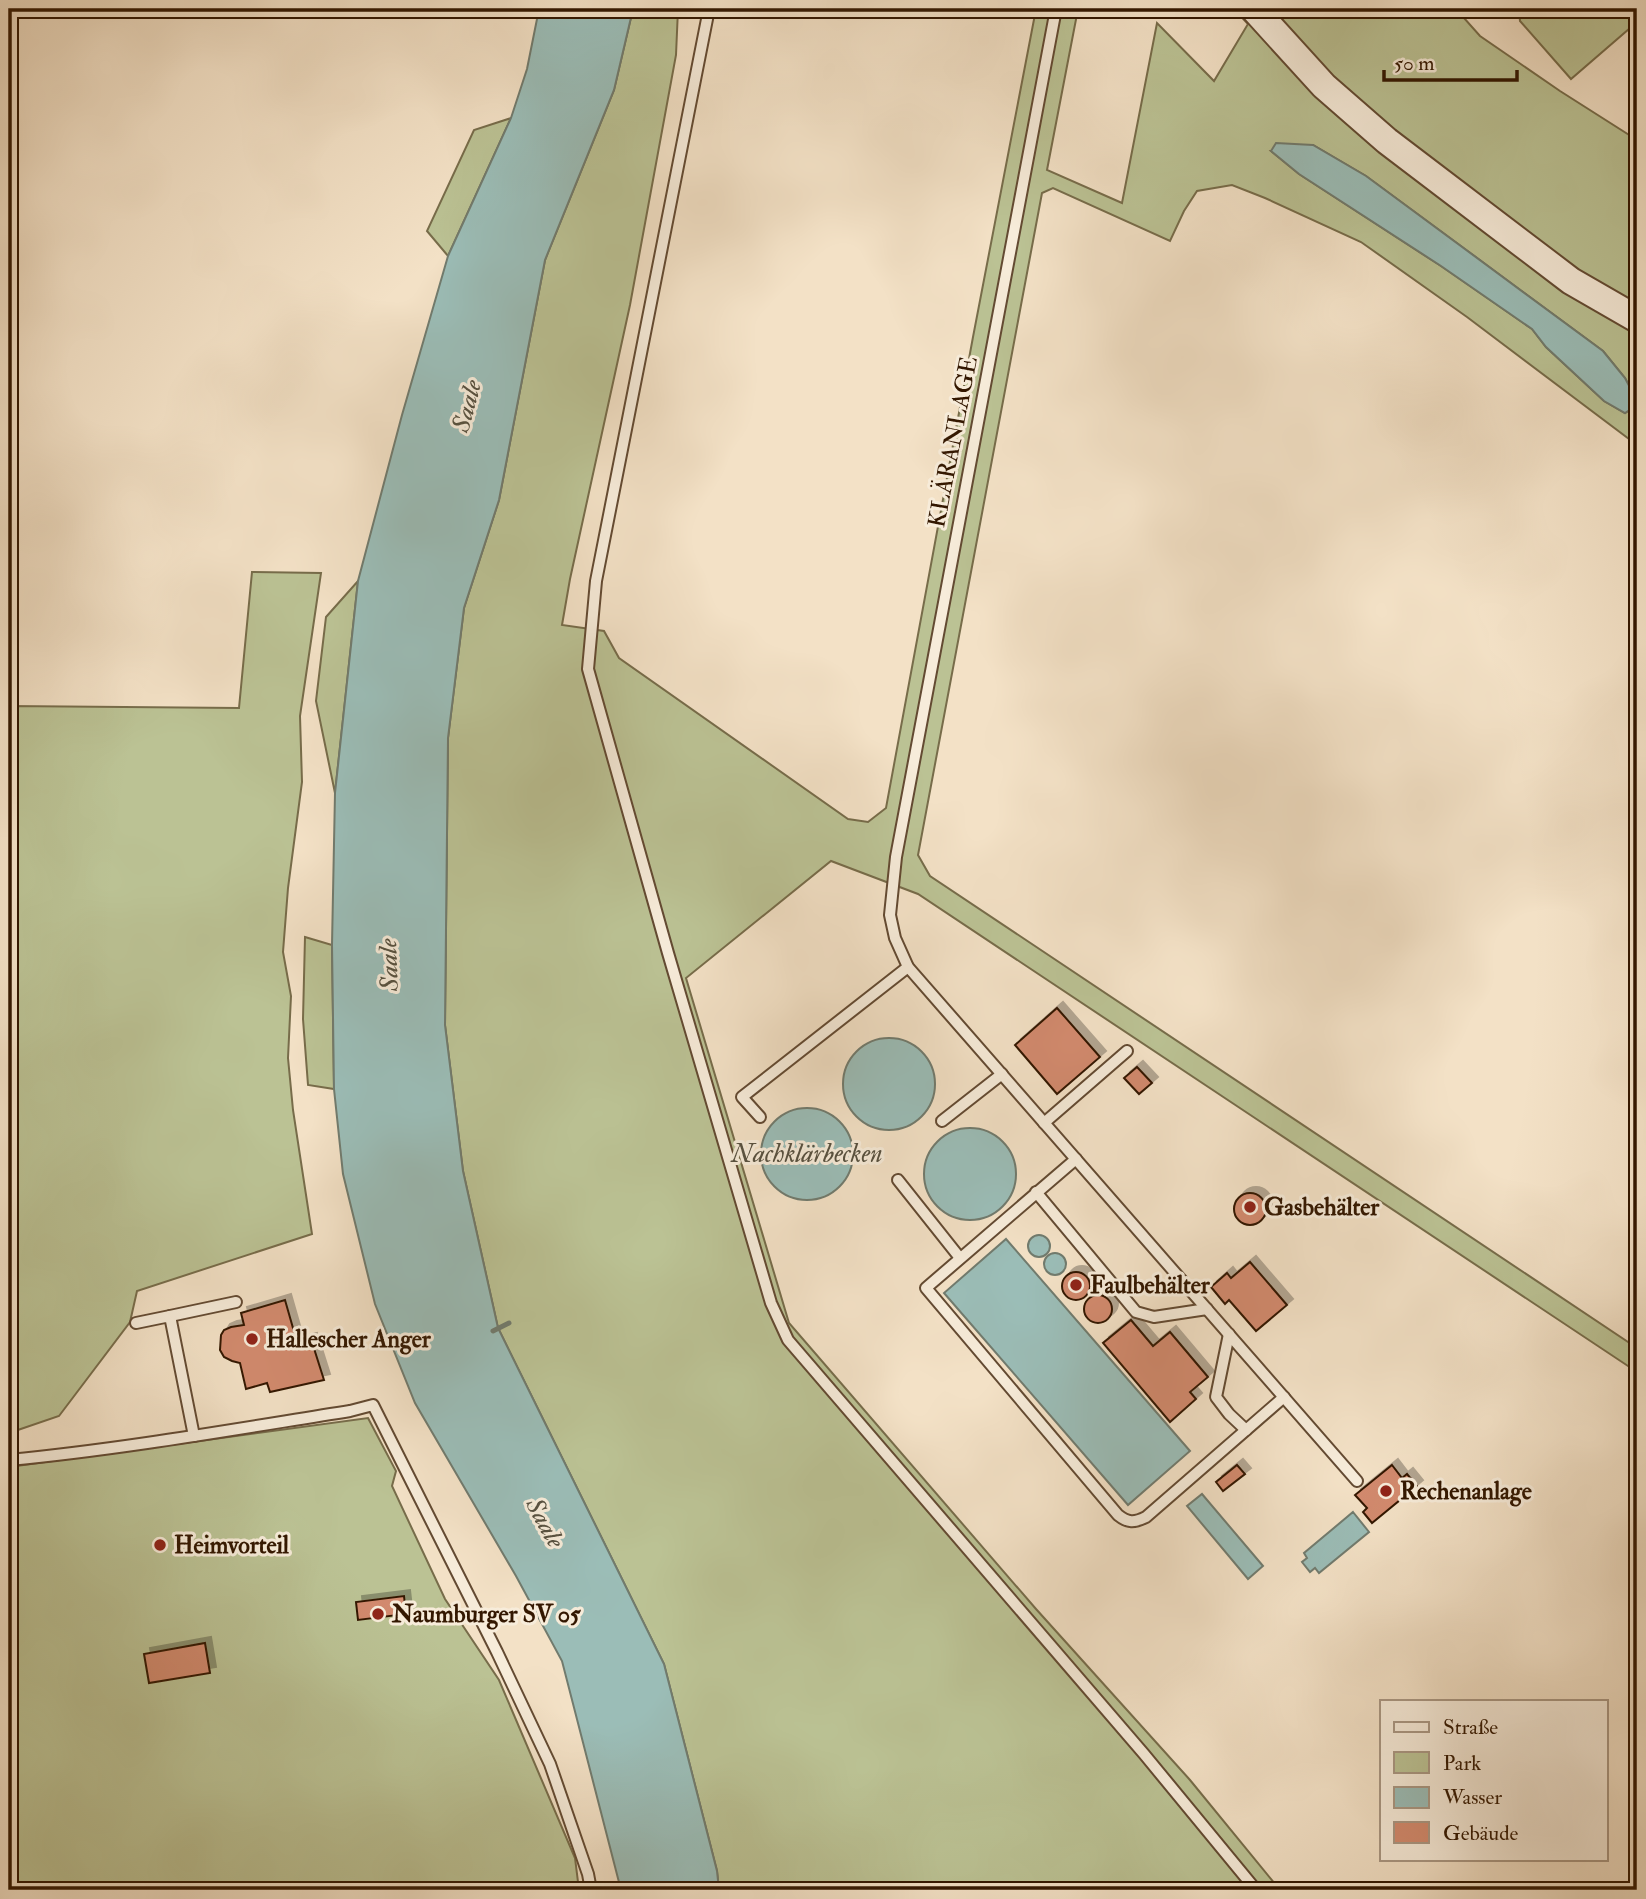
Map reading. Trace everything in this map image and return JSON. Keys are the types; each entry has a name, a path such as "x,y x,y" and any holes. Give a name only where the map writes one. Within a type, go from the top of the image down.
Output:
{"street":[{"path":"1254,9 1324,86 1387,141 1571,281 1637,319"}],"lane":[{"path":"709,9 596,581 588,669 667,953 771,1303 788,1340 1144,1754 1256,1890"},
{"name":"KLÄRANLAGE","path":"1056,9 896,857 890,915 895,938 908,967 1357,1481"},
{"path":"760,1117 742,1097 908,967"},
{"path":"1044,1123 1127,1051"},
{"path":"943,1121 1002,1074"},
{"path":"1076,1159 926,1288 1118,1515 1126,1522 1136,1522 1146,1517 1284,1397"},
{"path":"898,1180 960,1258"},
{"path":"1036,1192 1136,1312 1154,1317 1207,1309"},
{"path":"136,1323 236,1302"},
{"path":"170,1316 194,1436"},
{"path":"1229,1335 1216,1397 1246,1430"},
{"path":"9,1460 194,1436 373,1405 550,1764 591,1890"}],"green space":[{"path":"633,9 678,9 676,55 630,305 562,625 604,631 619,658 848,819 868,822 886,808 1036,9 1078,9 1047,170 1122,203 1157,23 1214,81 1248,24 1234,9 1456,9 1480,36 1637,140 1637,401 1625,378 1603,351 1366,176 1313,145 1271,151 1299,174 1532,329 1546,347 1604,401 1625,413 1637,405 1637,445 1467,317 1361,242 1265,198 1232,185 1197,191 1170,241 1053,188 1042,193 918,855 930,876 1637,1348 1637,1372 918,894 831,861 686,978 789,1323 1036,1609 1190,1780 1280,1890 719,1890 717,1871 664,1664 498,1328 463,1171 445,1025 448,738 464,608 499,500 545,260 614,90"},
{"path":"1519,9 1637,9 1637,22 1571,79 1520,21"},
{"path":"511,118 448,256 427,231 474,130"},
{"path":"252,572 321,573 300,716 302,782 288,888 283,952 291,996 288,1058 293,1110 312,1234 137,1291 130,1322 59,1416 9,1433 9,706 239,708"},
{"path":"358,581 335,793 316,701 326,617"},
{"path":"305,937 332,945 334,1089 308,1085 303,1019"},
{"path":"368,1418 396,1471 392,1486 445,1599 499,1680 575,1858 579,1890 9,1890 9,1467"}],"water":[{"name":"Saale","path":"539,9 633,9 614,90 545,260 499,500 464,608 448,738 445,1025 463,1171 498,1328 664,1664 717,1871 719,1890 621,1890 562,1661 516,1576 415,1403 375,1304 343,1174 334,1089 332,945 335,793 358,581 448,256 511,118 527,69"},
{"path":"1276,143 1313,145 1366,176 1603,351 1625,378 1637,405 1625,413 1604,401 1546,347 1532,329 1299,174 1271,151"},
{"name":"Nachklärbecken","path":"889,1038 907,1041 922,1051 932,1066 935,1084 932,1102 922,1117 907,1127 889,1130 871,1127 856,1117 846,1102 843,1084 846,1066 856,1051 871,1041"},
{"name":"Nachklärbecken","path":"807,1108 825,1111 840,1121 850,1136 853,1154 850,1172 840,1187 825,1197 807,1200 789,1197 774,1187 764,1172 761,1154 764,1136 774,1121 789,1111"},
{"path":"961,1128 979,1128 996,1135 1009,1148 1016,1165 1016,1183 1009,1200 996,1213 979,1220 961,1220 944,1213 931,1200 924,1183 924,1165 931,1148 944,1135"},
{"path":"1039,1235 1047,1238 1050,1246 1047,1254 1039,1257 1031,1254 1028,1246 1031,1238"},
{"path":"1006,1239 1190,1451 1128,1505 944,1293"},
{"path":"1055,1253 1063,1256 1066,1264 1063,1272 1055,1275 1047,1272 1044,1264 1047,1256"},
{"path":"1202,1494 1263,1566 1248,1579 1187,1506"},
{"path":"1353,1512 1369,1532 1319,1573 1315,1568 1310,1572 1302,1562 1307,1558 1304,1553"}],"building":[{"path":"1057,1008 1100,1057 1057,1094 1015,1045"},
{"path":"1137,1067 1152,1083 1139,1094 1124,1078"},
{"name":"Gasbehälter","path":"1250,1193 1261,1198 1266,1209 1261,1220 1250,1225 1239,1220 1234,1209 1239,1198"},
{"path":"1250,1262 1287,1305 1256,1331 1229,1300 1225,1304 1211,1287 1227,1273 1231,1278"},
{"name":"Faulbehälter","path":"1076,1272 1086,1276 1090,1286 1086,1296 1076,1300 1066,1296 1062,1286 1066,1276"},
{"name":"Faulbehälter","path":"1098,1295 1108,1299 1112,1309 1108,1319 1098,1323 1088,1319 1084,1309 1088,1299"},
{"path":"285,1300 297,1342 311,1339 324,1380 270,1392 267,1383 246,1389 240,1363 224,1357 220,1350 221,1335 224,1330 244,1325 241,1313"},
{"path":"1131,1320 1153,1346 1170,1332 1208,1377 1190,1392 1196,1399 1170,1422 1103,1343"},
{"path":"1237,1465 1245,1474 1223,1491 1216,1482"},
{"name":"Rechenanlage","path":"1392,1465 1402,1478 1407,1474 1417,1486 1372,1523 1363,1512 1367,1508 1355,1495"},
{"path":"404,1596 406,1614 358,1620 356,1602"},
{"path":"205,1643 210,1673 149,1683 144,1654"}],"waterway":[{"path":"493,1331 509,1323"}],"place":[{"name":"Gasbehälter","path":"1250,1207"},
{"name":"Faulbehälter","path":"1076,1285"},
{"name":"Hallescher Anger","path":"252,1339"},
{"name":"Rechenanlage","path":"1386,1491"},
{"name":"Heimvorteil","path":"160,1545"},
{"name":"Naumburger SV 05","path":"378,1614"}]}
